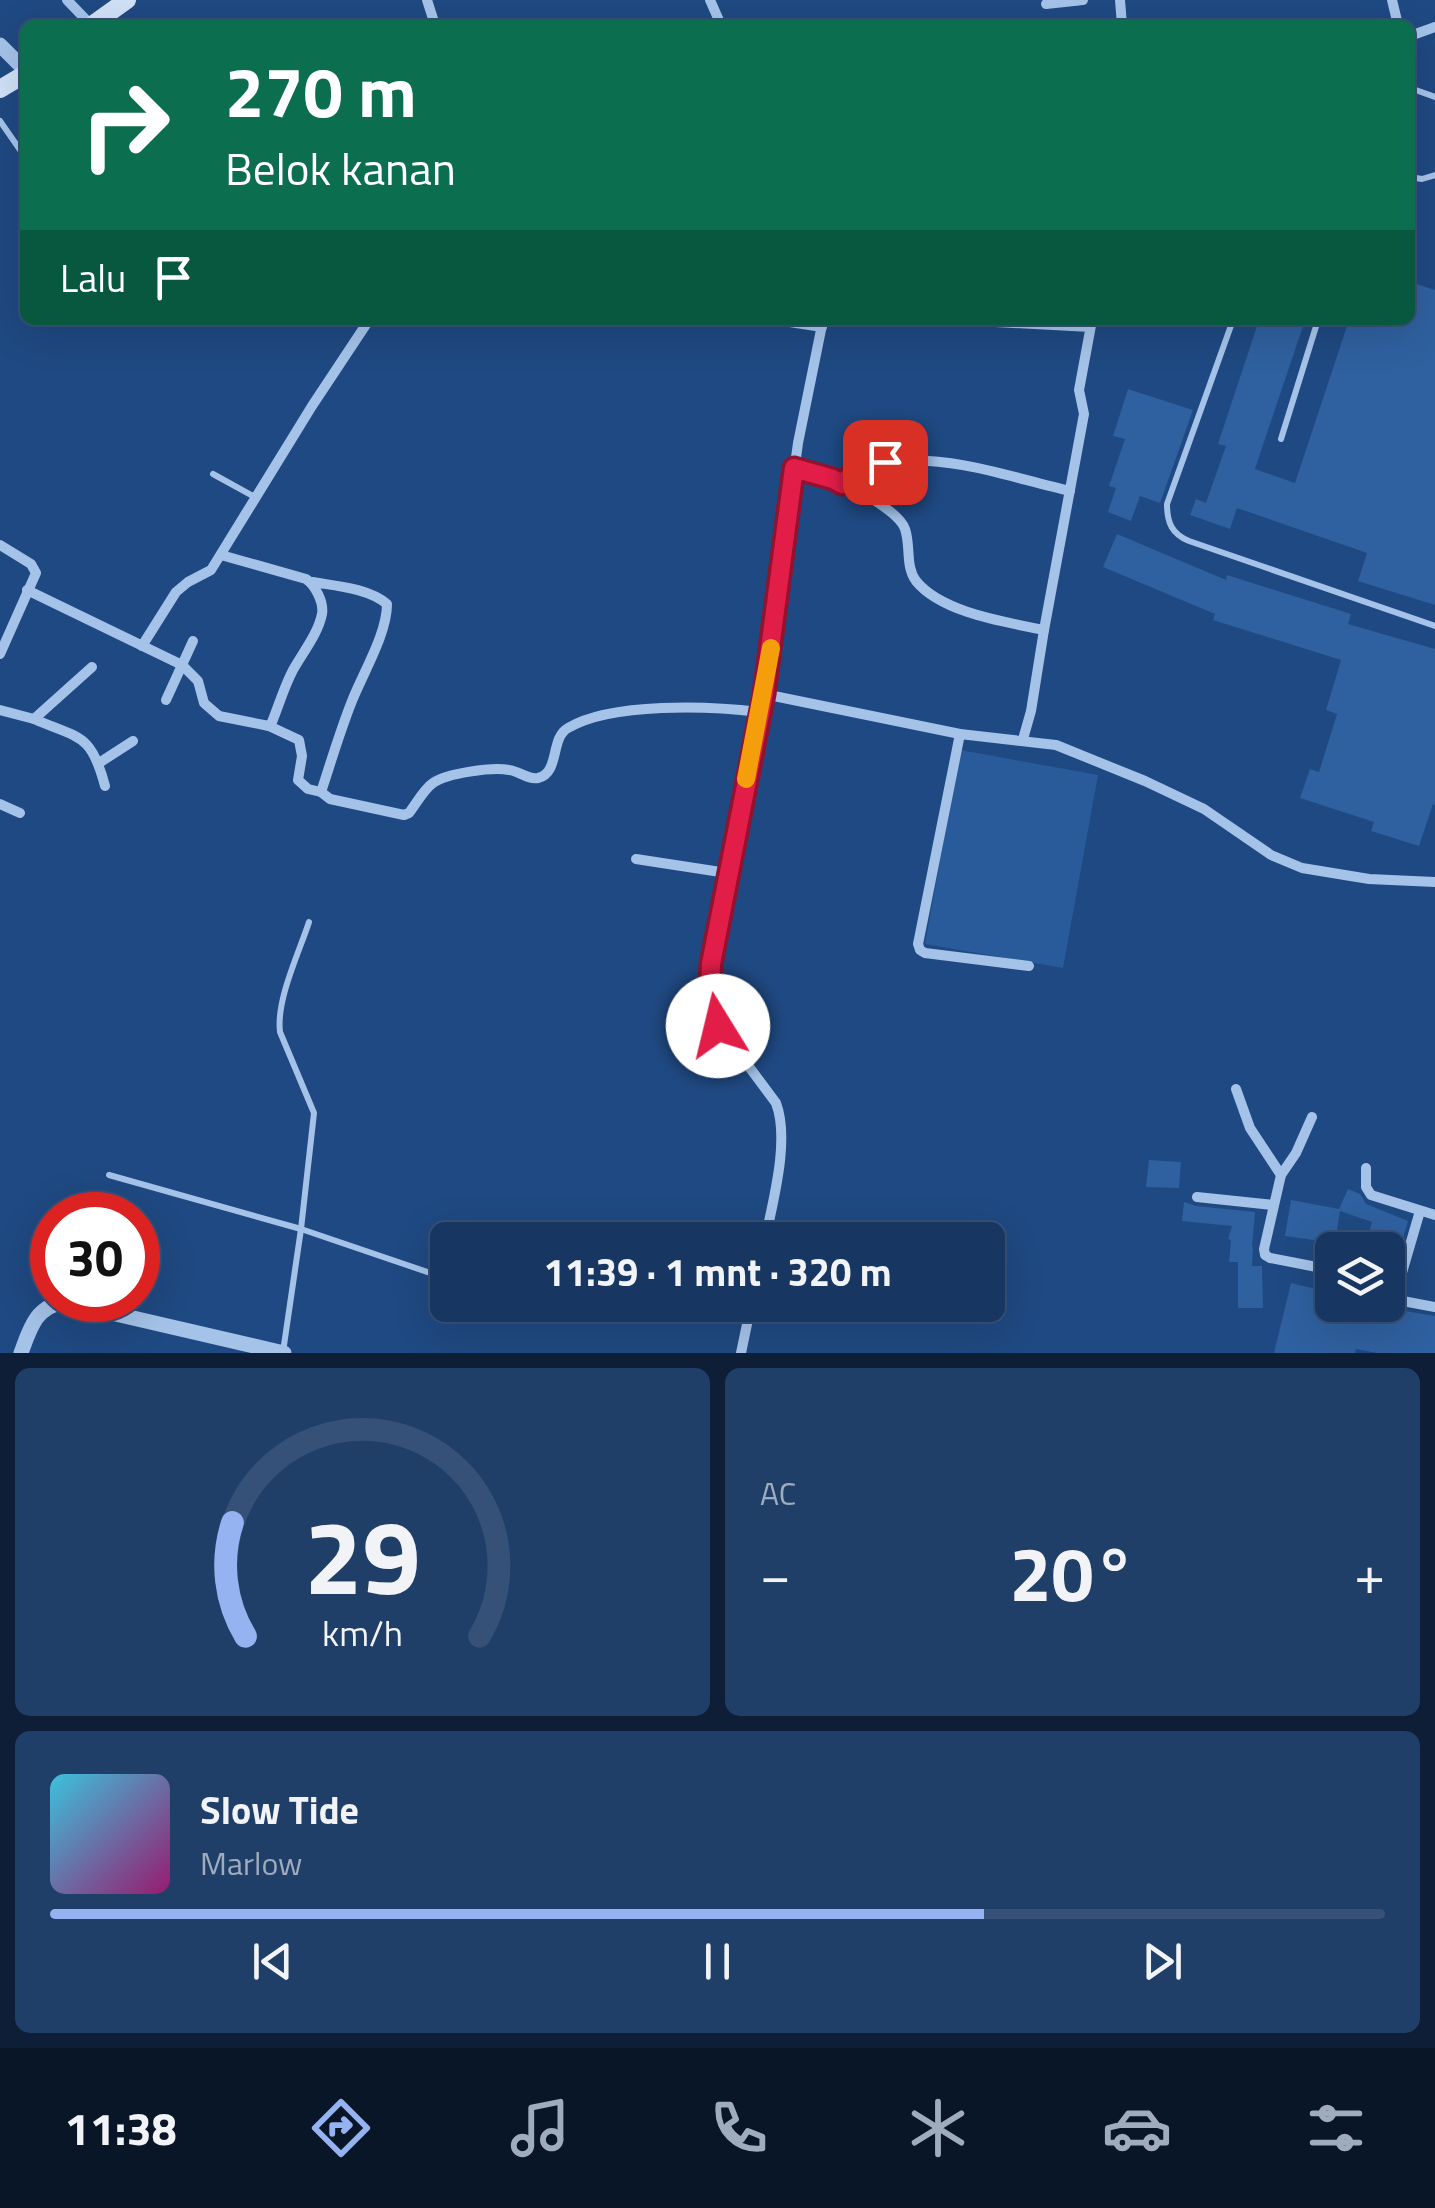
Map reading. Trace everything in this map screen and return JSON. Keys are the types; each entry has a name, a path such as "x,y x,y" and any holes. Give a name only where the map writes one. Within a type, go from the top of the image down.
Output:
{"main road":[{"path":"99,20 127,0"}],"street":[{"path":"67,0 87,20"},
{"path":"1046,4 1083,0"},
{"path":"0,44 20,66"},
{"path":"142,646 176,592 210,570 221,555 366,325"},
{"path":"768,1222 782,1138 781,1118 776,1103 718,1026 710,987 711,964 764,694 794,468 822,325"},
{"path":"1023,739 1084,414 1079,390 1091,325"},
{"path":"842,484 856,470 885,462 942,461 984,468 1070,492"},
{"path":"794,468 833,479 894,512 905,527 911,572 924,588 964,611 1044,630"},
{"path":"0,545 34,568 35,578 2,648"},
{"path":"221,555 354,590 381,598 387,604 378,640 350,704 321,792"},
{"path":"268,726 322,613 312,582"},
{"path":"28,590 182,665 198,681 204,703 219,716 268,726 299,740 302,756 298,780 308,789 321,792 330,800 404,815 432,783 460,774 508,769 533,779 544,775 565,728 610,713 703,707 760,712"},
{"path":"166,700 193,641"},
{"path":"34,719 92,667"},
{"path":"764,694 960,734 1056,745 1204,808 1271,856 1302,868 1370,879 1435,882"},
{"path":"0,710 34,719 87,742 99,763 105,786"},
{"path":"960,734 918,944 925,953 1029,966"},
{"path":"99,763 133,741"},
{"path":"0,804 20,813"},
{"path":"636,859 727,874"},
{"path":"1236,1090 1250,1128 1281,1176"},
{"path":"1312,1117 1281,1176 1264,1249 1266,1255 1315,1266"},
{"path":"1366,1168 1370,1194 1435,1215"},
{"path":"1197,1197 1273,1205"},
{"path":"1405,1257 1420,1211"},
{"path":"20,1353 38,1314 64,1302 283,1353"},
{"path":"1405,1302 1435,1307"},
{"path":"741,1353 747,1322"}],"lane":[{"path":"0,121 20,151"},
{"path":"1231,325 1167,504 1171,528 1189,541 1435,626"},
{"path":"1281,439 1316,325"},
{"path":"213,474 255,497"},
{"path":"283,1353 314,1113 278,1028 309,922"},
{"path":"109,1175 301,1229 430,1273"}],"shaded area":[{"path":"960,750 1098,775 1063,968 925,944"}],"building":[{"path":"1415,284 1435,290 1435,605 1358,581 1367,553 1237,508 1230,529 1190,515 1196,499 1206,503 1226,446 1218,444 1257,325 1303,325 1255,469 1295,483 1347,325 1415,325"},
{"path":"1128,389 1193,410 1160,503 1140,496 1131,521 1108,512 1116,488 1109,486 1125,439 1113,436"},
{"path":"1117,534 1226,580 1227,575 1351,614 1348,624 1435,649 1435,805 1419,846 1371,831 1374,822 1300,798 1310,769 1319,772 1337,714 1326,710 1341,660 1213,620 1215,614 1103,567"},
{"path":"1149,1160 1181,1162 1179,1188 1146,1187"},
{"path":"1348,1189 1360,1194 1366,1204 1408,1221 1405,1232 1369,1232 1372,1222 1340,1211 1337,1232 1315,1232 1315,1240 1285,1236 1291,1200 1339,1209"},
{"path":"1184,1202 1255,1212 1252,1266 1262,1266 1263,1308 1238,1308 1238,1262 1229,1262 1232,1226 1182,1221"},
{"path":"1291,1283 1315,1289 1315,1322 1405,1322 1405,1311 1435,1316 1435,1353 1356,1349 1355,1353 1274,1353"}],"slow traffic":[{"path":"746,779 771,648"}],"route":[{"path":"718,1026 710,987 711,964 764,694 794,468 842,484 856,470 885,462"}]}
